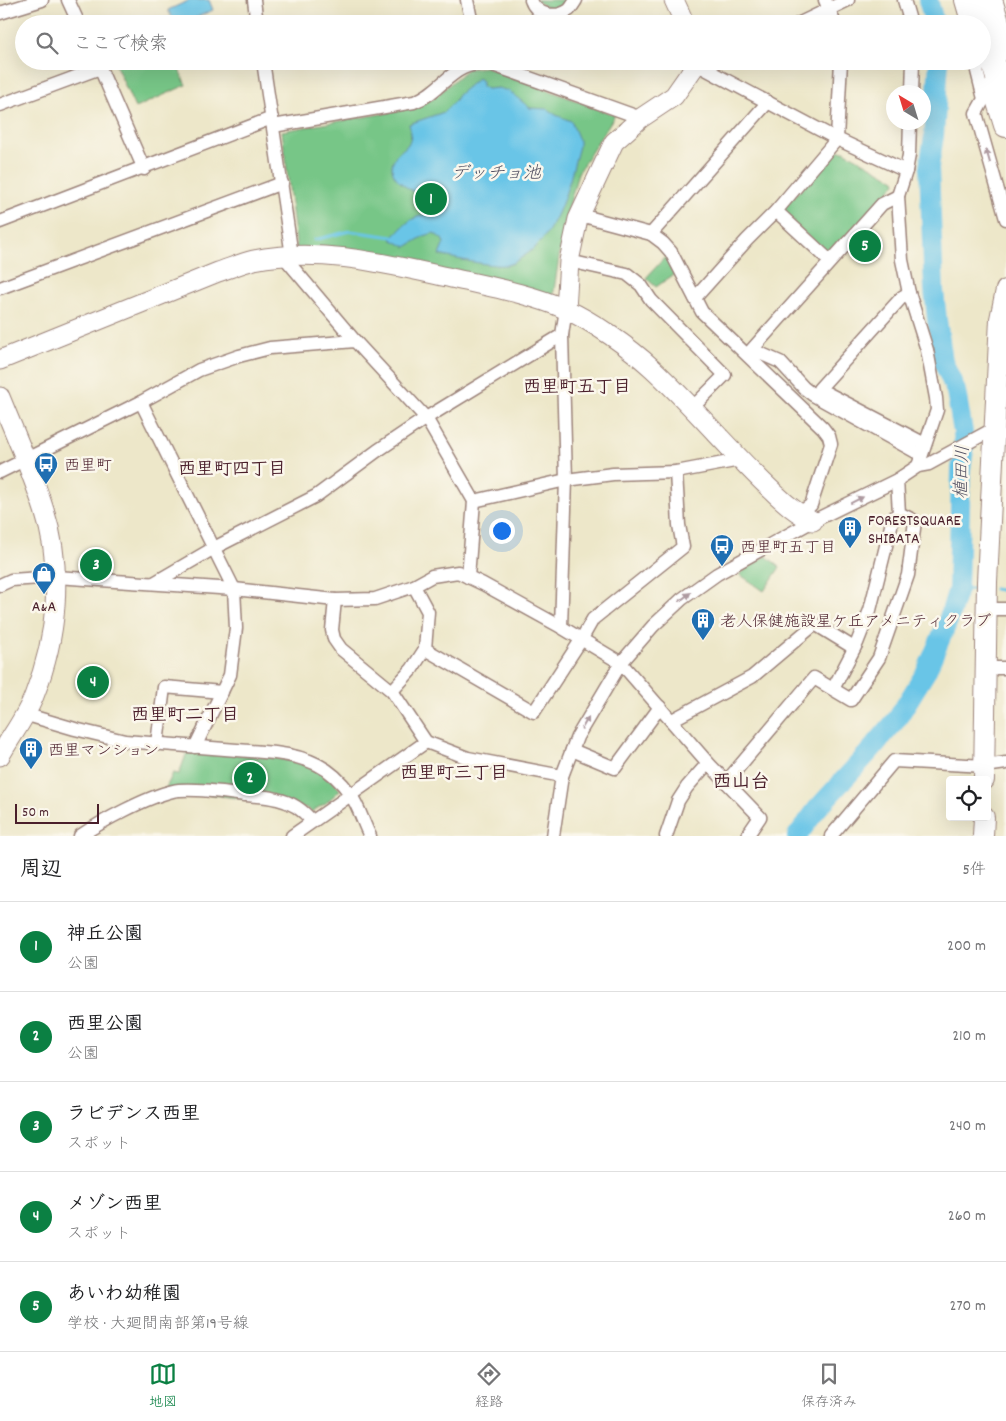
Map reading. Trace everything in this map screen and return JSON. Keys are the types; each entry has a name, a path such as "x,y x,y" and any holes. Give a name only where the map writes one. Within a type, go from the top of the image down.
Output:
{"highway":[{"path":"967,0 971,15"},
{"path":"974,0 979,15"},
{"path":"989,15 990,0"},
{"path":"999,0 1006,24"},
{"path":"991,54 1006,103"},
{"path":"991,70 1006,125"}],"main road":[{"path":"985,773 996,668 992,599 988,431 1000,319 1005,294"},
{"path":"984,821 984,836"}],"street":[{"path":"0,13 42,0"},
{"path":"68,0 75,15"},
{"path":"254,0 256,15"},
{"path":"467,0 470,15"},
{"path":"531,0 533,6 544,14 549,15"},
{"path":"557,15 570,10 576,0"},
{"path":"674,0 681,15"},
{"path":"811,15 827,4 848,0"},
{"path":"904,0 908,15"},
{"path":"0,105 86,70"},
{"path":"100,70 144,168"},
{"path":"264,70 282,183 288,256 355,341 426,418 474,501 468,576"},
{"path":"0,222 273,122 414,102 426,98 459,70"},
{"path":"507,70 641,118"},
{"path":"561,627 566,480 562,335 566,309 569,261 580,215 614,142 641,118 674,96 692,70"},
{"path":"709,70 837,139 906,171"},
{"path":"695,298 776,211 837,139 841,70"},
{"path":"912,85 913,70"},
{"path":"977,70 984,99 976,113 1006,219"},
{"path":"651,234 768,102"},
{"path":"910,130 909,155 898,196 902,260 909,292 927,350 937,410 920,448 924,465"},
{"path":"0,288 282,183"},
{"path":"748,355 882,204 898,196"},
{"path":"776,211 830,261"},
{"path":"580,215 651,234 663,243 671,252 702,312 829,436 831,444 805,518"},
{"path":"0,360 218,272 254,260 288,256 335,257 391,265 531,296 566,309 612,337 651,368 692,408 740,460 805,518"},
{"path":"569,261 627,274 641,285 651,300 725,375 692,408"},
{"path":"909,292 902,296 819,389 920,448"},
{"path":"154,583 214,548 316,496 426,418 562,335"},
{"path":"0,472 141,402 199,370 239,356 270,348 355,341"},
{"path":"748,355 755,352 780,362 813,395 920,448"},
{"path":"0,397 44,511 53,550 57,586 52,635 33,697 0,756"},
{"path":"141,402 234,589 236,628 230,675 195,747"},
{"path":"553,836 562,776 576,737 621,663 653,626 682,598 805,518 896,480 988,431"},
{"path":"474,501 566,480 613,474 676,472 740,460"},
{"path":"425,649 534,712 593,619 683,547 679,525 676,472"},
{"path":"896,480 899,513"},
{"path":"833,689 854,648 870,610 894,518 899,513"},
{"path":"726,782 814,678 851,700 880,658 908,574 915,521 899,513"},
{"path":"0,585 11,580 56,577 234,589 334,600 375,600 414,586 432,576 458,572 561,627 621,663 708,763 760,817 747,836"},
{"path":"392,691 412,669 425,649 428,612 414,586"},
{"path":"334,600 332,630 334,639 341,649 392,691 426,742 468,758 562,776"},
{"path":"672,720 752,677 815,624 854,648"},
{"path":"157,744 164,687 222,692"},
{"path":"572,750 615,768 660,707"},
{"path":"24,714 117,739 275,753 309,760 323,767 351,795 370,836"},
{"path":"292,836 426,742"},
{"path":"832,836 894,761 985,773 1006,763"},
{"path":"666,836 678,801 687,787 708,763"},
{"path":"80,836 146,800 175,790 209,791 278,799 292,804 305,813 312,821"}],"green space":[{"path":"536,0 569,0 562,7 553,9"},
{"path":"118,70 179,70 186,85 135,108"},
{"path":"466,70 494,70 615,115 578,173 564,225 553,297 297,251 282,131 398,111 433,99"},
{"path":"837,151 844,151 895,180 896,183 836,251 823,250 784,215 784,207"},
{"path":"666,256 676,273 656,287 646,278"},
{"path":"766,556 780,567 764,591 739,574"},
{"path":"187,752 256,756 291,761 323,774 340,790 326,803 311,812 307,808 166,788 173,773 179,774"}],"water":[{"path":"190,0 209,0 213,10 202,15 170,15 168,10"},
{"name":"デッチョ池","path":"478,78 482,81 482,86 487,89 498,88 509,91 530,108 547,109 571,121 579,140 566,193 553,223 534,248 515,262 505,265 439,255 444,243 434,233 424,236 406,247 391,239 412,220 429,214 428,199 403,185 394,174 392,168 396,156 409,143 411,132 409,124 444,112 458,95"}],"waterway":[{"name":"植田川","path":"928,0 932,15"},
{"name":"植田川","path":"797,836 817,809 897,719 926,672 948,621 958,589 961,469 964,450 963,432 956,391 943,361 937,320 929,167 934,136 938,70"},
{"path":"314,240 350,231 393,237"},
{"path":"958,589 981,589"},
{"path":"994,589 1006,591"}],"place":[{"name":"神丘公園","path":"431,199"},
{"name":"あいわ幼稚園","path":"865,246"},
{"name":"西里町","path":"46,485"},
{"name":"FORESTSQUARE SHIBATA","path":"850,549"},
{"name":"ラビデンス西里","path":"96,565"},
{"name":"西里町五丁目","path":"722,567"},
{"name":"A&A","path":"44,595"},
{"name":"老人保健施設星ケ丘アメニティクラブ","path":"703,641"},
{"name":"メゾン西里","path":"93,682"},
{"name":"西里マンション","path":"31,770"},
{"name":"西里公園","path":"250,778"}],"district":[{"name":"西里町五丁目","path":"577,386"},
{"name":"西里町四丁目","path":"232,468"},
{"name":"西里町二丁目","path":"185,714"},
{"name":"西里町三丁目","path":"454,772"},
{"name":"西山台","path":"741,780"}]}
